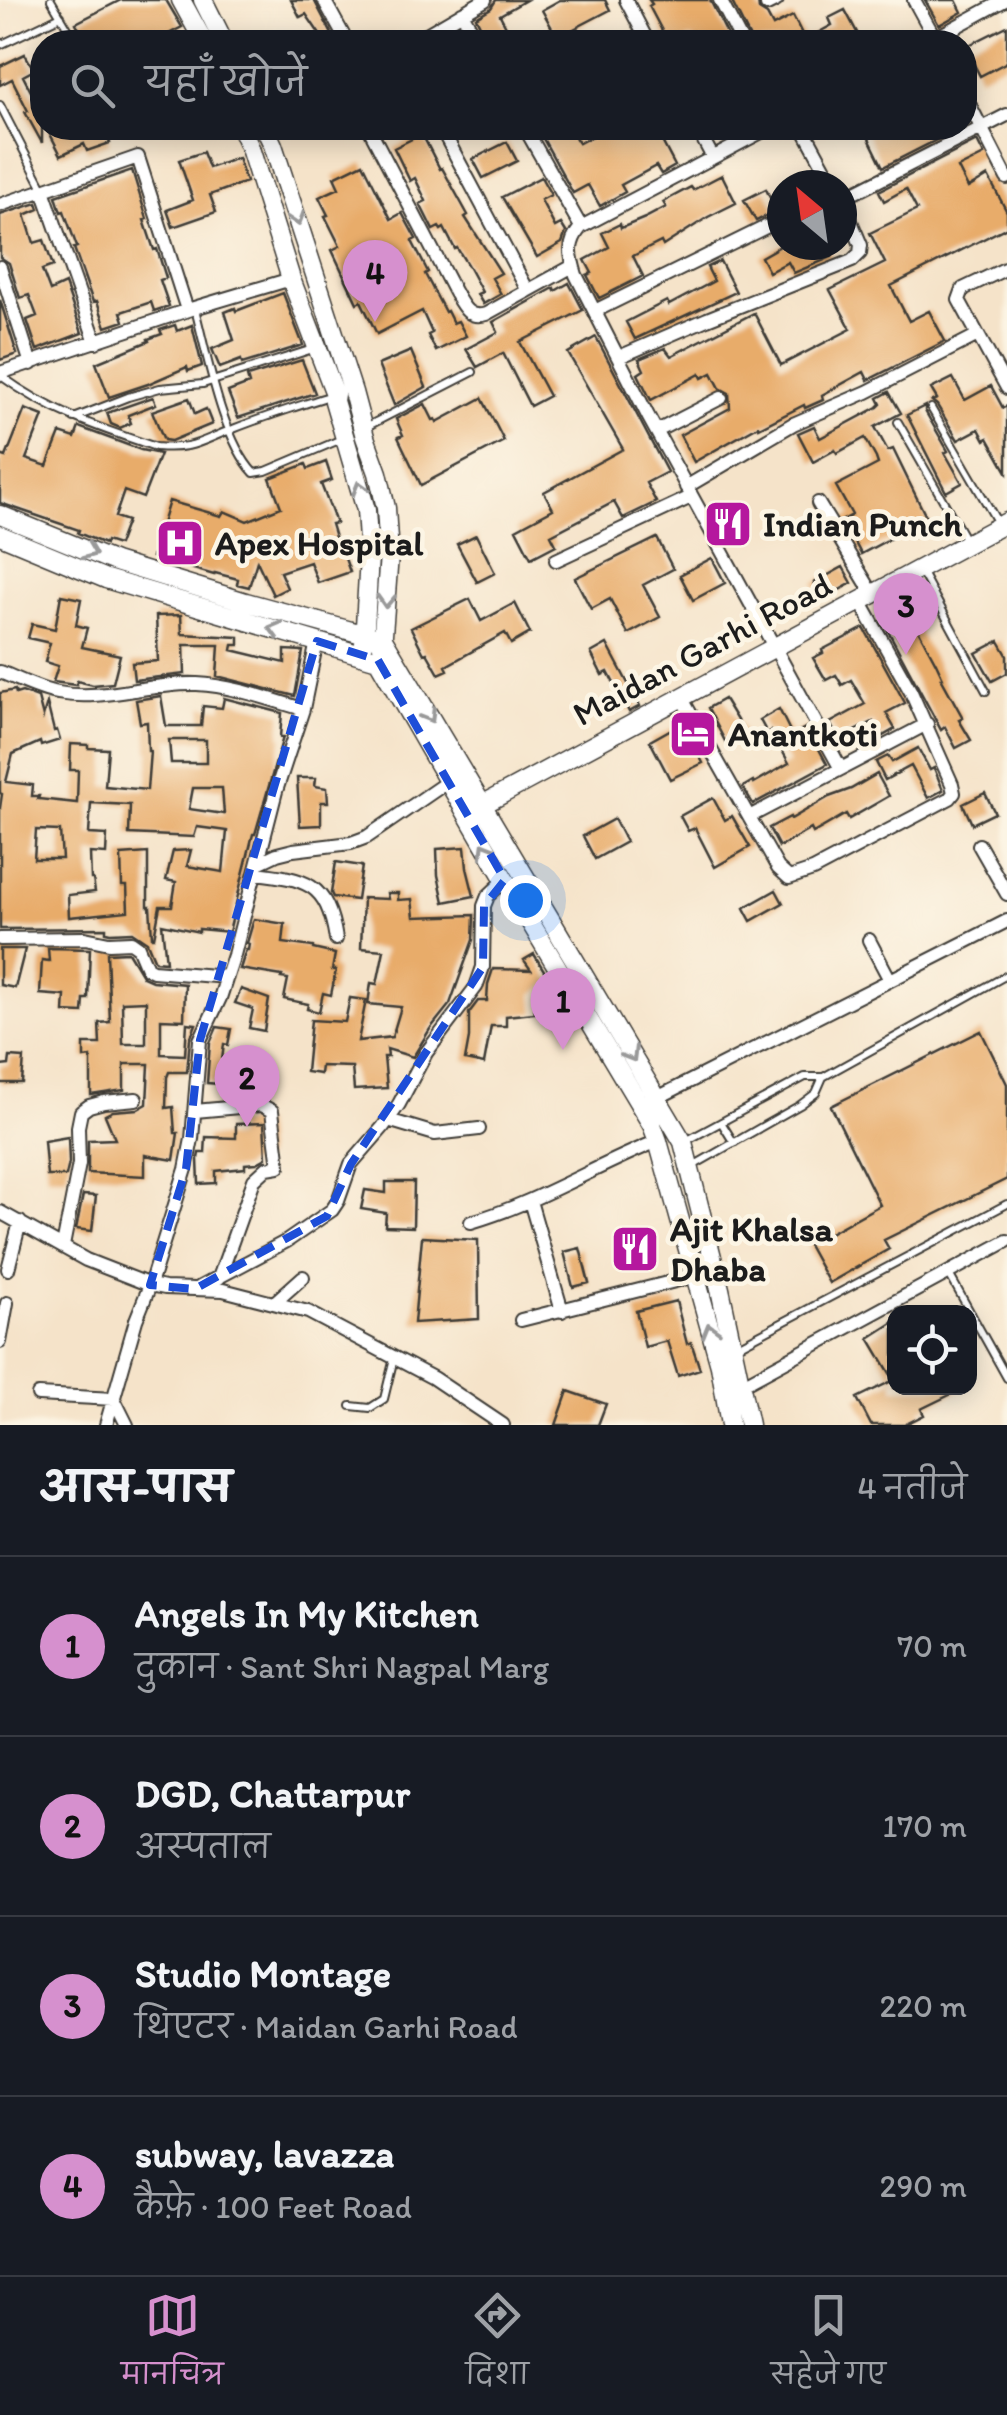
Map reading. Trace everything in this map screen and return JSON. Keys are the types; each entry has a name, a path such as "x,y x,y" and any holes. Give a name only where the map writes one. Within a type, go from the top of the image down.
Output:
{"main road":[{"path":"182,0 198,30"},
{"path":"203,0 218,30"},
{"path":"246,140 292,280 335,394 334,401 354,433"},
{"path":"271,140 353,392 354,433 370,556 373,648 504,880 652,1125 720,1365 730,1425"},
{"path":"0,515 115,562 246,602 373,648 482,805 683,1142 749,1425"},
{"name":"Maidan Garhi Road","path":"482,805 1003,524"},
{"path":"0,536 106,578 317,641 373,648"}],"street":[{"path":"324,0 340,30"},
{"path":"433,30 486,0"},
{"path":"626,0 642,30"},
{"path":"720,0 736,30"},
{"path":"914,0 928,30"},
{"path":"952,30 1005,0"},
{"path":"462,13 471,30"},
{"path":"977,130 1007,114"},
{"path":"977,118 1007,178"},
{"path":"375,140 470,315 486,314 573,266"},
{"path":"447,140 528,291"},
{"path":"532,140 581,227"},
{"path":"703,140 712,156"},
{"path":"745,140 581,227 570,244 573,266 689,492 841,768"},
{"path":"809,140 826,170"},
{"path":"857,191 957,140"},
{"path":"0,205 138,157 191,309"},
{"path":"44,190 96,342"},
{"path":"595,311 767,227"},
{"path":"857,234 862,245 857,257"},
{"path":"619,357 854,260"},
{"path":"0,267 30,364"},
{"path":"1007,268 963,289 959,296 1007,388"},
{"path":"0,374 191,309 292,280"},
{"path":"556,560 689,492 792,424 867,392 978,334"},
{"path":"657,431 721,398"},
{"path":"681,697 778,868 789,878 830,861 954,793 926,724 818,503"},
{"path":"106,1425 186,1169 200,1040 227,977 276,791 303,709 317,641"},
{"path":"0,672 59,694 200,684 233,688 303,709"},
{"path":"749,817 926,724"},
{"path":"256,868 278,854 367,837 447,782"},
{"path":"979,846 1007,894"},
{"path":"256,868 311,886 328,906 336,939"},
{"path":"195,1290 287,1241 326,1216 338,1201 352,1164 388,1120 426,1053 476,988 483,967 484,906 504,880"},
{"path":"657,1098 1007,920"},
{"path":"0,939 130,942 138,947 146,968 153,971 227,977"},
{"path":"869,940 890,980"},
{"path":"63,1246 79,1164 81,1112 104,1102 136,1099"},
{"path":"194,1111 266,1106 272,1111 279,1166 266,1168 254,1180 220,1278"},
{"path":"388,1120 435,1134 479,1129"},
{"path":"471,1222 530,1201 613,1159 658,1142"},
{"path":"530,1201 562,1310"},
{"path":"0,1212 86,1260 150,1286 222,1290 308,1312 433,1378 503,1425"},
{"path":"8,1269 20,1222"},
{"path":"741,1385 1007,1241"},
{"path":"520,1320 695,1276"},
{"path":"274,1304 302,1277"},
{"path":"0,1342 7,1303"},
{"path":"38,1395 114,1399"},
{"path":"114,1399 127,1425"}],"lane":[{"path":"51,0 69,30"},
{"path":"32,30 61,16"},
{"path":"0,45 30,31"},
{"path":"0,105 44,190"},
{"path":"191,309 230,430 254,472 266,471 354,433 473,372"},
{"path":"73,418 128,397 160,388 192,387 316,348"},
{"path":"0,374 27,395 73,418 156,447 171,448 188,448 335,394"},
{"path":"931,408 1003,524"},
{"path":"898,422 968,544"},
{"path":"920,569 986,690"},
{"path":"683,1142 805,1077 823,1077 1007,975"},
{"path":"690,1168 816,1093 823,1077"},
{"path":"721,1122 734,1143"},
{"path":"733,1349 1007,1204"},
{"path":"948,1273 1007,1378"},
{"path":"351,1406 370,1408 384,1399 394,1357"}],"highlighted area":[{"path":"317,641 378,660 505,880 484,906 483,967 351,1164 327,1216 195,1289 150,1285 186,1169 200,1040"}],"building":[{"path":"121,0 166,0 182,27 80,30 76,23"},
{"path":"291,0 314,0 330,30 317,30 306,14 300,17"},
{"path":"496,0 526,0 500,15 508,30 482,30 476,17"},
{"path":"560,0 605,0 610,10 572,30 553,30 542,10"},
{"path":"649,0 710,0 725,30 662,30 649,6"},
{"path":"731,0 758,0 759,10 773,26 793,16 800,30 746,30"},
{"path":"925,0 956,0 962,12 939,25"},
{"path":"845,10 856,30 823,30 832,25 829,18"},
{"path":"1007,26 1007,62 980,76 977,41"},
{"path":"25,54 30,63 30,72 23,76 30,90 30,121 12,79 0,85 0,66"},
{"path":"53,140 110,143 87,151 84,144 61,155"},
{"path":"410,140 425,140 468,215 465,217 501,273 492,278 501,294 483,304 477,294 482,292 444,228 433,230 420,204 426,201 415,178 410,181 394,148"},
{"path":"544,140 661,140 675,166 661,174 656,166 621,185 625,192 600,206 588,185 573,193"},
{"path":"870,140 936,140 883,167"},
{"path":"977,141 984,155 958,168 968,188 988,176 1007,212 1007,227 891,286 909,321 929,311 945,341 868,380 864,372 822,395 823,400 758,426 694,462 680,435 730,408 729,393 720,388 712,373 702,378 700,374 651,400 638,374 644,370 639,359 665,348 671,356 754,313 781,365 851,329 830,290 885,263 870,233 917,210 906,189 884,201 879,191"},
{"path":"507,142 517,161 483,178 473,159"},
{"path":"203,152 209,168 238,158 246,182 210,195 216,212 173,227 167,210 193,200 179,160"},
{"path":"363,163 391,219 402,213 416,239 412,241 428,272 425,274 445,312 453,323 458,321 466,336 436,351 422,311 377,334 332,250 340,246 319,197 339,188 334,177"},
{"path":"132,170 147,219 144,220 166,278 160,280 169,306 154,311 151,302 121,312 124,321 106,327 97,301 93,302 74,248 77,247 56,196"},
{"path":"722,175 736,203 663,246 661,242 633,256 643,276 599,298 587,275 592,273 585,260 609,247 602,233 645,218 666,207 663,202"},
{"path":"541,177 551,195 541,200 555,227 561,224 566,232 562,243 537,257 502,197"},
{"path":"766,189 767,216 756,221 744,200"},
{"path":"37,203 39,209 25,215 34,243 44,240 53,266 42,270 50,291 65,284 82,333 37,350 27,320 37,316 29,295 20,298 9,263 0,257 0,215"},
{"path":"767,254 767,260 825,260 794,273 788,262 769,272 761,257"},
{"path":"720,261 736,292 635,339 626,322 714,281 707,267"},
{"path":"569,283 583,310 520,342 549,396 530,406 503,353 477,367 466,349 498,332 493,322"},
{"path":"283,293 303,345 220,368 212,349 234,340 225,312"},
{"path":"0,300 17,354 0,360"},
{"path":"175,325 177,331 192,325 202,366 188,371 187,367 109,397 96,363 149,341 162,334 160,330"},
{"path":"596,337 667,472 646,483 656,502 623,518 614,502 551,535 556,545 531,558 516,529 553,509 544,492 623,449 568,353"},
{"path":"411,351 426,387 394,405 378,365"},
{"path":"302,360 315,393 238,418 228,392 249,384 247,377"},
{"path":"953,378 965,400 991,386 1003,408 1007,406 1007,472 979,429 958,440 932,401 937,399 931,389"},
{"path":"889,392 901,413 875,427 888,451 893,449 931,527 913,537 908,529 861,554 843,520 852,515 836,486 878,464 876,458 865,438 813,462 798,433 814,426 820,438 878,407 878,398"},
{"path":"153,397 156,404 128,415 131,423 120,428 111,424 107,413"},
{"path":"189,398 195,414 206,409 212,424 171,441 164,440 152,411"},
{"path":"482,398 504,441 421,485 398,437 403,435 396,419 425,404 437,422"},
{"path":"925,406 962,483 946,492 907,415"},
{"path":"25,409 43,416 26,459 47,466 60,433 75,438 79,427 160,454 143,498 124,491 115,517 127,521 118,545 106,541 105,544 78,533 79,530 0,503 0,455 6,457"},
{"path":"326,462 332,480 321,484 336,523 331,524 340,554 343,553 350,572 318,583 310,562 280,572 287,588 273,595 257,561 249,587 237,584 238,579 152,557 169,501 221,516 224,511 247,521 281,507 270,478 306,464 308,469"},
{"path":"476,535 495,573 477,582 457,544"},
{"path":"657,538 673,569 643,585 660,617 628,634 610,599 591,609 575,578"},
{"path":"712,558 725,583 693,600 680,575"},
{"path":"843,567 852,583 823,599 814,583"},
{"path":"61,595 81,599 76,625 87,628 82,647 120,655 113,683 53,682 58,666 45,662 50,643 28,638 32,624 55,629"},
{"path":"470,599 481,621 515,603 530,633 511,644 505,633 446,666 448,670 439,674 411,628"},
{"path":"908,610 971,740 956,748 945,727 941,730 884,623"},
{"path":"181,615 182,634 239,637 239,645 233,645 232,650 285,663 285,650 303,651 295,696 217,676 219,645 184,645 185,674 134,680 132,663 158,661 156,616"},
{"path":"864,628 905,703 886,713 895,729 881,737 873,722 838,739 830,723 865,704 851,680 842,685 836,675 826,680 813,658"},
{"path":"999,641 1007,655 1007,673 992,681 976,653"},
{"path":"607,644 640,706 629,712 608,672 602,675 591,653"},
{"path":"15,690 16,694 22,692 38,698 43,717 47,703 60,740 41,746 40,742 13,754 6,782 33,785 32,796 39,796 38,799 77,803 78,770 70,770 71,744 108,749 105,786 147,790 147,722 140,723 136,700 161,696 166,726 201,726 203,706 222,708 224,698 282,713 283,737 253,834 229,932 199,932 162,924 166,962 155,961 147,942 132,932 110,933 106,928 0,929 0,693","holes":["169,740 206,740 206,763 171,763","193,788 222,788 224,814 189,809","91,803 130,805 129,834 194,837 197,827 227,831 223,872 187,866 191,850 173,851 166,880 176,882 172,906 160,906 152,937 148,853 121,855 128,911 69,917 68,895 95,892 90,853 106,854 107,835 89,834","36,830 60,831 62,859 34,859"]},
{"path":"724,699 746,735 727,745 708,708"},
{"path":"779,709 792,735 807,727 827,764 753,804 743,787 789,763 760,720"},
{"path":"682,723 703,763 670,779 650,741"},
{"path":"918,748 930,770 934,768 943,790 928,798 911,766 885,780 876,762 888,756 892,762"},
{"path":"877,774 889,796 849,819 846,814 779,847 769,828"},
{"path":"297,778 316,778 315,786 327,788 328,802 321,802 321,825 300,826"},
{"path":"985,793 995,813 972,824 963,804"},
{"path":"713,798 725,820 732,816 750,847 715,867 695,828 688,831 680,816"},
{"path":"614,819 626,842 595,859 583,836"},
{"path":"465,847 474,896 444,902 437,849"},
{"path":"336,862 362,866 357,900 333,897"},
{"path":"776,890 783,903 751,921 744,908"},
{"path":"387,893 398,893 398,900 412,899 414,917 474,915 473,940 450,1004 413,1057 387,1049 387,1088 354,1090 352,1067 321,1066 320,1074 306,1072 311,1020 345,1022 350,998 366,1000 358,1041 392,1037 401,1007 368,1004 371,983 377,984 384,950 361,948 363,898 388,899"},
{"path":"254,919 285,924 283,943 335,954 331,995 323,993 319,1012 307,1009 308,1004 284,999 288,979 240,969"},
{"path":"48,948 90,949 88,999 84,999 83,1013 64,1012 65,996 40,994 42,960 49,961"},
{"path":"0,949 25,949 15,988 0,985"},
{"path":"128,952 143,977 152,981 185,984 184,1020 161,1019 161,1054 185,1055 187,1023 196,1024 190,1039 187,1072 169,1072 167,1077 166,1108 173,1107 178,1133 174,1160 145,1155 145,1176 88,1173 88,1140 115,1139 105,1115 147,1104 149,1064 124,1064 124,1090 91,1095 91,1057 84,1058 84,1044 100,1044 99,1023 110,1022 107,953","holes":["146,1001 146,1044 123,1044 122,1002"]},
{"path":"534,954 551,982 533,994 535,1013 506,1016 506,1026 491,1026 484,1064 465,1060 469,1013 478,1001 487,1001 493,969 531,970 524,960"},
{"path":"241,989 269,999 264,1031 249,1028 253,1009 235,1003"},
{"path":"217,1027 231,1029 228,1045 224,1044 219,1084 207,1083 210,1043"},
{"path":"981,1031 1007,1084 1007,1179 884,1240 889,1249 829,1283 808,1245 880,1205 831,1106"},
{"path":"10,1057 24,1058 22,1083 0,1083 0,1066 9,1065"},
{"path":"264,1123 266,1158 245,1164 245,1168 216,1171 216,1183 199,1184 198,1159 199,1153 205,1153 206,1137 236,1138 236,1124"},
{"path":"68,1137 66,1176 47,1176 44,1141"},
{"path":"386,1182 414,1182 413,1227 385,1226 386,1213 361,1209 365,1190 386,1193"},
{"path":"83,1195 96,1196 92,1231 76,1229"},
{"path":"422,1237 478,1240 479,1319 414,1323"},
{"path":"580,1248 589,1283 573,1287 564,1252"},
{"path":"676,1301 687,1344 691,1342 700,1369 678,1376 667,1341 645,1347 636,1311"},
{"path":"887,1326 887,1368 869,1338"},
{"path":"887,1383 887,1395 950,1395 921,1409 924,1415 904,1425 871,1425 857,1398"},
{"path":"568,1391 606,1404 598,1425 556,1425"}],"place":[{"name":"subway, lavazza","path":"375,322"},
{"name":"Indian Punch","path":"728,524"},
{"name":"Apex Hospital","path":"180,543"},
{"name":"Studio Montage","path":"906,655"},
{"name":"Anantkoti","path":"693,734"},
{"name":"Angels In My Kitchen","path":"563,1050"},
{"name":"DGD, Chattarpur","path":"247,1127"},
{"name":"Ajit Khalsa Dhaba","path":"635,1249"}]}
